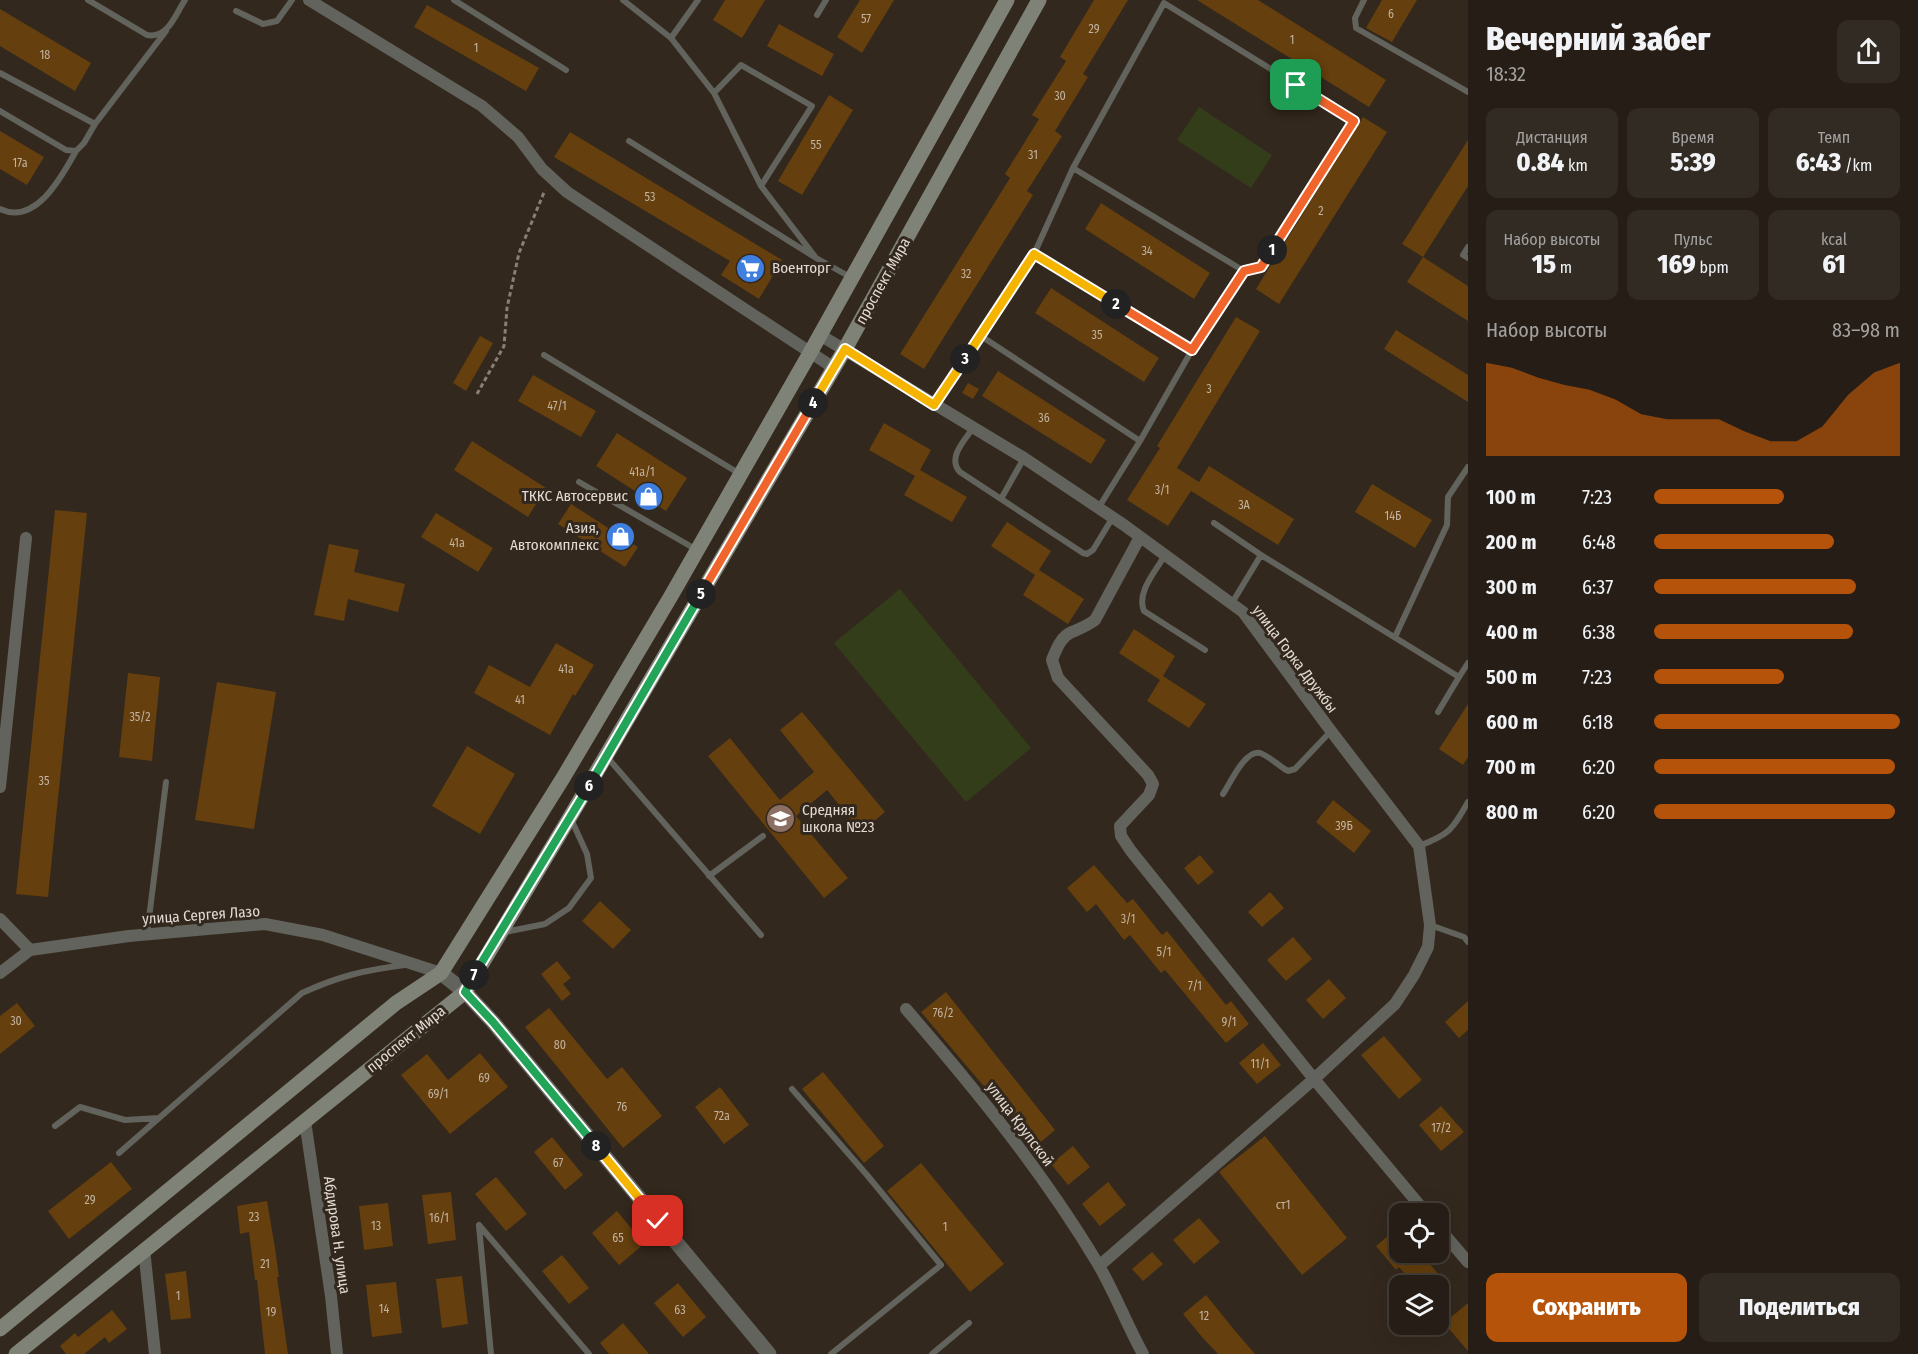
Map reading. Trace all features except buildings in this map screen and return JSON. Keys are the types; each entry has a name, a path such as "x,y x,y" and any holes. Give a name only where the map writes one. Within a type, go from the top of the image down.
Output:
{"main road":[{"name":"проспект Мира","path":"0,1329 396,1003 441,973 563,778 741,475 1007,0"},
{"name":"проспект Мира","path":"16,1354 465,992 570,818 845,349 1039,0"}],"street":[{"path":"309,0 482,106 518,137 542,169 567,192 834,368"},
{"name":"улица Горка Дружбы","path":"820,335 1024,458 1099,507 1243,612 1419,846 1430,925 1428,948 1395,1004 1314,1079"},
{"path":"1140,537 1095,620 1084,629 1070,632 1059,644 1052,660 1058,678 1148,775 1153,784 1149,795 1120,826 1121,836 1314,1079 1418,1203"},
{"path":"0,787 26,538"},
{"path":"0,919 30,950"},
{"name":"улица Сергея Лазо","path":"0,973 30,950 147,934 265,924 323,935 441,973"},
{"path":"441,973 465,992 493,1022 769,1354"},
{"name":"улица Крупской","path":"906,1009 973,1087 1041,1176 1099,1266 1143,1354"},
{"path":"1099,1266 1314,1079"},
{"name":"Абдирова Н. улица","path":"305,1121 331,1296 337,1354"},
{"path":"1449,1240 1468,1262"},
{"path":"144,1249 155,1354"}],"lane":[{"path":"88,0 147,35 156,37 166,31"},
{"path":"0,209 16,213 25,212 47,195 95,124 166,31 185,0"},
{"path":"236,11 262,24 277,21 292,0"},
{"path":"454,0 566,70"},
{"path":"623,0 670,38 714,93 761,186 816,258"},
{"path":"670,38 698,0"},
{"path":"817,15 826,0"},
{"path":"1364,0 1355,18 1356,28 1468,92"},
{"path":"934,405 1034,254 1073,168 1165,2 1354,121 1261,267 1244,271 1192,350 1099,507"},
{"path":"714,93 741,65 812,106 761,186"},
{"path":"0,73 95,124"},
{"path":"0,111 66,150 76,151"},
{"path":"629,141 816,258 852,278"},
{"path":"1073,168 1244,271"},
{"path":"1468,247 1463,255 1468,258"},
{"path":"1034,254 1192,350"},
{"path":"981,336 1140,441"},
{"path":"544,355 741,475"},
{"path":"973,428 954,458 955,466 960,472 1083,553 1087,554 1093,550 1113,517"},
{"path":"1001,499 1024,458"},
{"path":"1395,637 1447,525 1448,497 1468,467"},
{"path":"579,482 697,550"},
{"path":"1214,523 1261,555 1459,677"},
{"path":"1165,555 1144,591 1141,603 1144,611 1205,650"},
{"path":"1232,604 1261,555"},
{"path":"1438,712 1468,663"},
{"path":"1223,794 1246,758 1254,753 1261,753 1288,771 1295,769 1331,731"},
{"path":"606,756 761,935"},
{"path":"147,934 166,782"},
{"path":"1419,846 1440,838 1453,829 1468,802"},
{"path":"499,933 545,924 569,908 591,878 587,854 570,818"},
{"path":"710,876 763,836"},
{"path":"1430,925 1464,937 1468,942"},
{"path":"119,1153 302,993 332,979 372,969 415,964"},
{"path":"792,1089 941,1265 831,1354"},
{"path":"56,1125 80,1107 125,1120 159,1118"},
{"path":"491,1354 479,1225 589,1354"},
{"path":"932,1354 969,1323"}],"path":[{"path":"477,394 504,346 507,308 519,253 551,177"}],"green space":[{"path":"1199,107 1272,155 1251,188 1177,140"},
{"path":"900,589 1031,748 966,802 834,643"}],"place":[{"name":"Военторг","path":"751,268"},
{"name":"ТККС Автосервис","path":"649,496"},
{"name":"Азия, Автокомплекс","path":"620,537"},
{"name":"Средняя школа №23","path":"781,819"}],"route":[{"path":"658,1221 493,1022 465,992 570,818 845,349 934,405 1034,254 1192,350 1244,271 1261,267 1354,121 1296,85"}]}
